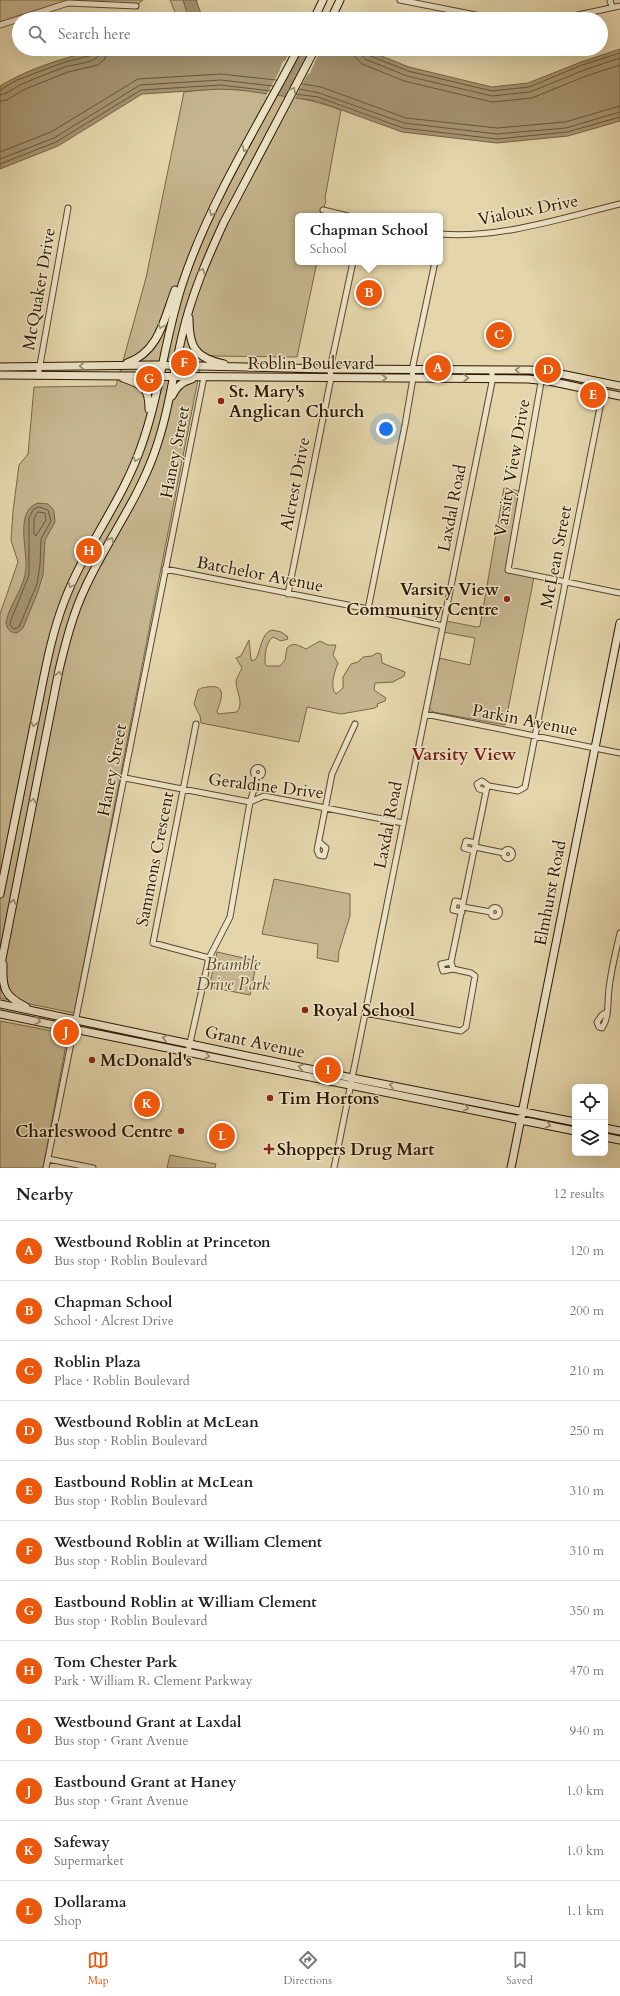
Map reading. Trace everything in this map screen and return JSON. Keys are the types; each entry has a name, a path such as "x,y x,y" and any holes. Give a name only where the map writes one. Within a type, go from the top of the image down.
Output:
{"main road":[{"path":"317,12 323,0"},
{"path":"334,12 340,0"},
{"path":"0,894 55,628 75,577 131,472 149,422 174,308 208,220 294,56"},
{"path":"0,969 66,639 87,585 150,465 167,409 189,308 206,263 224,222 311,56"},
{"path":"121,365 142,357 150,348 159,333 176,290 184,279"},
{"path":"189,308 190,340 196,351 211,361 240,367"},
{"name":"Roblin Boulevard","path":"0,367 121,365 543,371 620,386"},
{"name":"Roblin Boulevard","path":"0,375 173,376 195,378 492,378 542,380 620,396"},
{"path":"118,376 138,383 146,391 149,398 149,422"},
{"path":"167,409 176,389 181,383 195,378"},
{"name":"Elmhurst Road","path":"511,1168 620,623"},
{"path":"3,954 3,977 5,990 11,998 35,1012"},
{"name":"Grant Avenue","path":"0,1004 352,1078 572,1121"},
{"name":"Grant Avenue","path":"0,1014 572,1129"},
{"path":"428,1101 430,1093"},
{"path":"608,1129 620,1131"},
{"path":"608,1138 620,1140"}],"street":[{"path":"400,0 461,12"},
{"path":"610,0 612,7"},
{"path":"40,12 68,3 133,6"},
{"path":"590,12 620,6"},
{"path":"0,25 12,21"},
{"name":"Vialoux Drive","path":"443,235 503,231 620,204"},
{"name":"McQuaker Drive","path":"38,376 68,208"},
{"path":"323,210 336,213"},
{"name":"Alcrest Drive","path":"288,594 331,378 330,369 352,265"},
{"path":"368,609 413,378 412,370 434,265"},
{"name":"Laxdal Road","path":"334,1168 443,626 492,378 492,370"},
{"name":"Varsity View Drive","path":"543,371 508,570 565,581"},
{"name":"Haney Street","path":"46,1168 204,377"},
{"name":"McLean Street","path":"489,786 518,791 525,787 603,392 602,383"},
{"name":"Batchelor Avenue","path":"166,569 368,609 443,626"},
{"path":"565,581 620,593"},
{"name":"Parkin Avenue","path":"425,714 620,753"},
{"name":"Sammons Crescent","path":"196,724 153,943 209,958"},
{"path":"319,842 324,808 332,774 355,724"},
{"path":"188,1052 209,958 230,917 250,802 258,777"},
{"name":"Geraldine Drive","path":"124,778 183,788 250,802 264,796 403,823"},
{"path":"453,969 451,962 486,792 489,786 482,781 477,784 479,789 486,792"},
{"path":"475,847 504,853"},
{"path":"462,907 491,912"},
{"path":"607,1012 609,990 620,933"},
{"path":"365,1013 461,1031 466,1027 476,980 475,976 471,973 453,969 443,971 441,964 451,962"},
{"path":"48,1159 93,1168"}],"green space":[{"path":"0,0 143,0 136,6 78,2 44,12 12,12 12,21 0,25"},
{"path":"170,0 197,0 195,11 175,12"},
{"path":"223,89 275,94 310,101 341,110 325,198 326,201 324,207 326,213 295,213 295,265 316,265 297,357 213,356 203,354 74,1013 0,998 0,614 18,562 11,540 13,511 19,465 28,454 34,387 116,386 146,278 184,92"},
{"name":"Varsity View Community Centre","path":"504,488 520,491 506,572 534,577 505,725 433,712 429,707 439,658 470,665 475,638 443,632 446,621 477,627 480,626"},
{"path":"272,630 281,632 287,636 288,639 281,641 273,637 270,640 265,653 265,664 267,666 280,666 285,660 287,648 294,644 306,649 320,641 328,645 336,645 333,655 338,663 334,674 333,688 336,694 343,688 343,677 351,664 358,662 363,657 372,656 377,653 381,654 382,663 405,672 404,676 393,682 375,683 374,690 386,698 385,701 377,704 378,706 375,708 341,714 307,707 299,742 201,723 200,716 194,704 198,690 207,687 218,688 221,693 221,697 217,711 218,714 237,712 240,705 240,698 236,681 242,668 236,658 241,656 249,640 251,659 252,661 256,659 263,638"},
{"path":"274,879 350,894 350,916 339,951 338,962 317,958 318,944 262,934"},
{"name":"Bramble Drive Park","path":"217,952 257,961 250,995 209,987"},
{"path":"0,1021 68,1034 43,1168 0,1168"},
{"path":"170,1155 216,1164 215,1168 167,1168"}],"water":[{"path":"183,0 196,0 200,12 187,12"},
{"path":"620,49 620,121 568,136 497,143 402,132 317,101 240,90 221,89 142,94 58,146 0,169 0,86 24,73 75,56 382,56 409,67 492,87 528,83 581,62 599,56 608,56 608,53"},
{"path":"38,503 48,504 51,507 54,511 55,522 45,540 43,575 37,594 23,628 15,633 9,630 6,622 25,575 26,559 24,522 31,507"}],"pier":[{"path":"288,56 298,56 277,97 266,96 279,72 283,61 285,61"},
{"path":"307,56 318,56 310,73 307,75 294,100 284,99"}],"place":[{"name":"Chapman School","path":"369,293"},
{"name":"Roblin Plaza","path":"499,335"},
{"name":"Westbound Roblin at William Clement","path":"184,363"},
{"name":"Westbound Roblin at Princeton","path":"438,368"},
{"name":"Westbound Roblin at McLean","path":"548,370"},
{"name":"Eastbound Roblin at William Clement","path":"149,379"},
{"name":"Eastbound Roblin at McLean","path":"593,395"},
{"name":"St. Mary's Anglican Church","path":"221,401"},
{"name":"Tom Chester Park","path":"89,551"},
{"name":"Varsity View Community Centre","path":"507,599"},
{"name":"Royal School","path":"305,1010"},
{"name":"Eastbound Grant at Haney","path":"66,1032"},
{"name":"McDonald's","path":"92,1060"},
{"name":"Westbound Grant at Laxdal","path":"328,1070"},
{"name":"Tim Hortons","path":"270,1098"},
{"name":"Safeway","path":"147,1104"},
{"name":"Charleswood Centre","path":"181,1131"},
{"name":"Dollarama","path":"222,1136"},
{"name":"Shoppers Drug Mart","path":"269,1149"}],"district":[{"name":"Varsity View","path":"464,754"}]}
